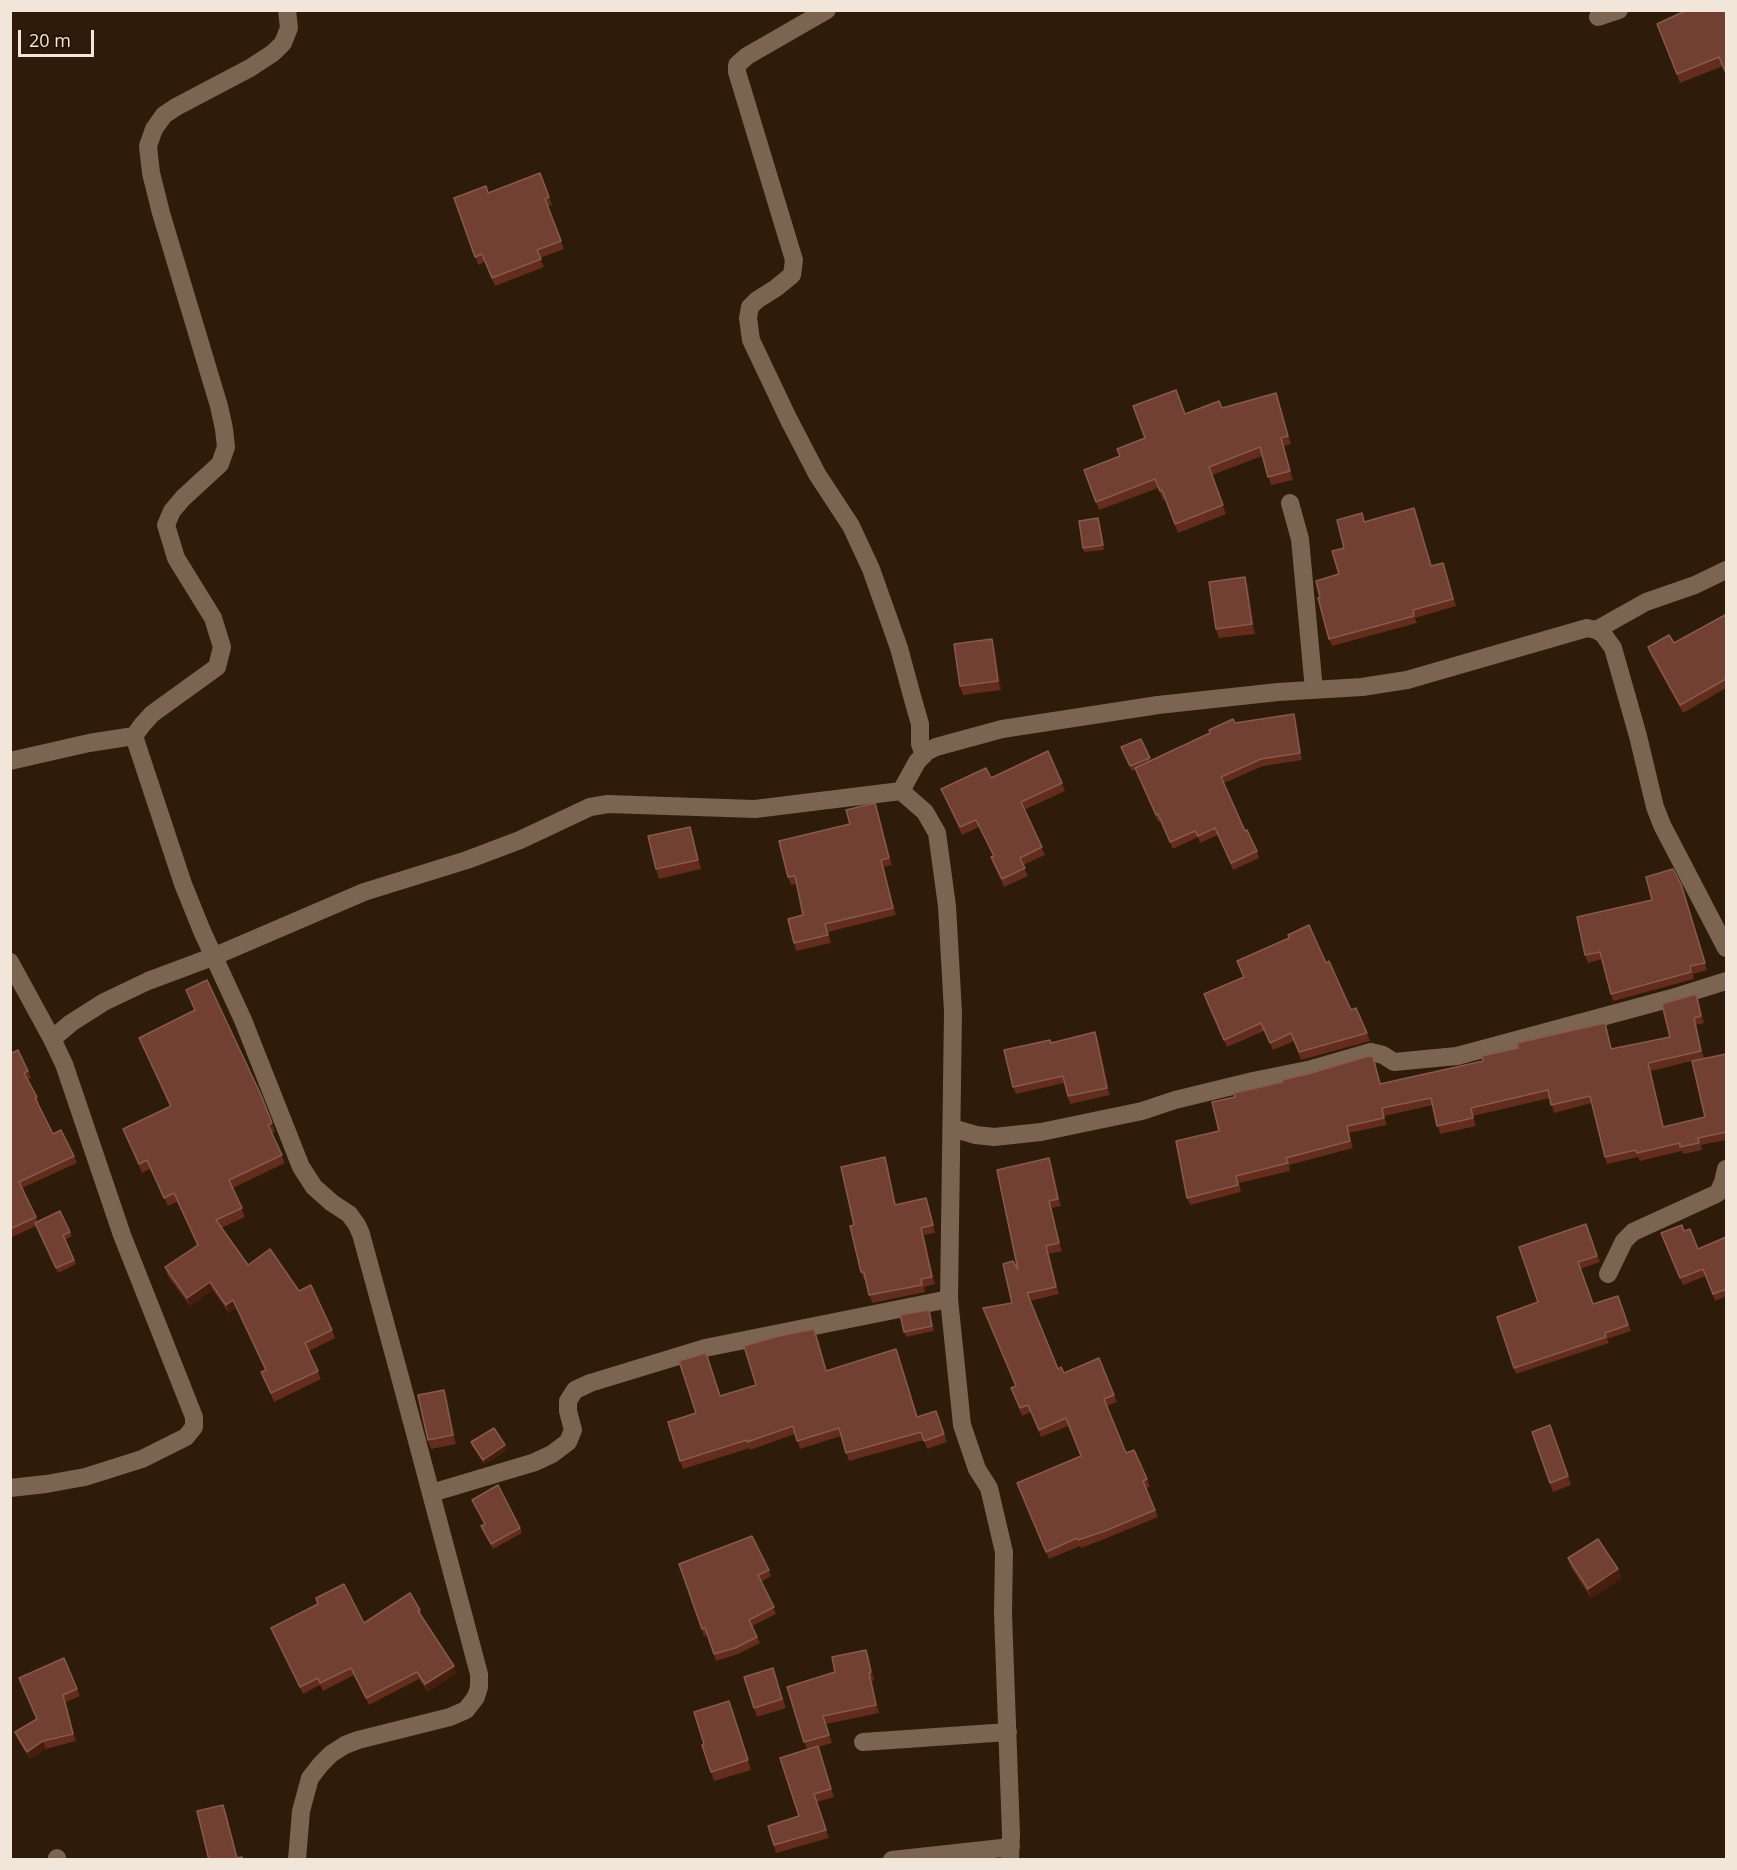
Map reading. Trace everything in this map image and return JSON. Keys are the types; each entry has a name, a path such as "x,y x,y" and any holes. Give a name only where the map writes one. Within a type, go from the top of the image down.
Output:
{"street":[{"path":"10,761 89,743 134,736 152,714 217,667 222,647 213,618 176,558 166,525 172,511 183,498 220,464 226,447 224,429 160,213 151,173 148,146 154,129 164,115 273,53 284,42 289,28 287,10"},
{"path":"827,10 747,56 737,65 737,72 794,260 792,275 757,300 750,307 748,318 752,340 788,418 817,474 851,526 871,569 898,648 920,724 920,744 924,755"},
{"path":"1598,17 1619,10"},
{"path":"1290,503 1300,539 1314,690"},
{"path":"1596,630 1646,602 1695,585 1726,570"},
{"path":"901,791 918,762 936,747 1002,729 1158,705 1362,687 1407,680 1581,629 1596,630 1604,634 1613,648 1655,807 1662,825 1726,948"},
{"path":"134,736 183,884 243,1020 301,1167 314,1187 349,1214 361,1234 479,1674 476,1697 466,1710 450,1717 358,1740 331,1754 310,1778 300,1811 297,1860"},
{"path":"52,1039 70,1023 104,1002 148,981 214,956 364,892 467,860 520,840 590,807 608,804 755,809 901,791 925,812 937,832 947,906 953,1012 949,1299 962,1425 977,1469 989,1488 1004,1552 1003,1614 1011,1853 892,1860"},
{"path":"10,962 64,1064 122,1235 194,1417 194,1427 186,1437 142,1459 85,1477 10,1488"},
{"path":"952,1128 976,1135 994,1137 1041,1132 1142,1111 1175,1100 1312,1069 1371,1052 1383,1055 1394,1062 1457,1056 1672,998 1726,981"},
{"path":"1608,1274 1624,1241 1633,1232 1716,1194 1723,1182 1726,1169"},
{"path":"431,1493 535,1462 568,1443 573,1430 568,1401 575,1390 590,1383 705,1348 949,1299"},
{"path":"863,1742 1008,1732"}],"building":[{"path":"1687,10 1726,10 1726,73 1719,57 1677,74 1657,24"},
{"path":"540,173 549,197 545,199 561,241 537,250 541,259 492,278 482,254 475,257 454,198 486,186 488,193"},
{"path":"1176,390 1185,414 1219,401 1222,408 1276,393 1288,436 1281,438 1290,471 1268,477 1260,447 1209,467 1223,505 1175,524 1162,490 1160,491 1155,479 1096,502 1084,470 1120,456 1117,449 1145,438 1133,406"},
{"path":"1414,508 1431,566 1443,563 1453,599 1413,610 1414,616 1329,639 1316,581 1339,574 1332,551 1344,548 1337,520 1362,513 1364,522"},
{"path":"1098,518 1103,545 1083,548 1079,521"},
{"path":"1245,577 1252,624 1216,629 1209,582"},
{"path":"1725,615 1726,679 1680,705 1648,647 1669,635 1674,643"},
{"path":"992,639 998,681 960,686 954,644"},
{"path":"1294,714 1300,753 1261,759 1221,777 1245,831 1247,830 1257,851 1231,863 1215,828 1198,836 1195,831 1170,842 1135,768 1210,733 1209,730 1233,719 1235,723"},
{"path":"1141,739 1150,758 1130,766 1121,747"},
{"path":"1048,751 1062,783 1021,802 1042,847 1020,858 1025,868 1002,879 991,857 994,856 976,820 960,827 941,789 986,768 991,778"},
{"path":"875,803 889,858 881,860 893,908 825,924 828,935 794,943 788,919 803,915 795,876 788,877 779,841 850,824 846,810"},
{"path":"690,827 698,860 656,869 648,836"},
{"path":"1673,869 1681,884 1705,963 1690,966 1691,972 1611,994 1600,952 1585,955 1577,917 1652,900 1646,877"},
{"path":"1309,925 1326,963 1329,961 1351,1010 1356,1008 1367,1033 1299,1052 1291,1033 1270,1043 1261,1023 1224,1040 1204,994 1244,977 1237,961 1289,938 1288,935"},
{"path":"207,980 261,1095 272,1123 268,1125 282,1155 229,1180 242,1208 216,1220 248,1265 270,1249 299,1291 311,1285 332,1330 305,1343 318,1371 271,1393 261,1372 266,1370 233,1300 226,1305 210,1282 187,1298 165,1267 198,1245 174,1193 164,1198 147,1160 139,1164 123,1129 171,1106 139,1038 195,1010 186,990"},
{"path":"1696,994 1701,1016 1694,1018 1701,1051 1648,1063 1663,1127 1705,1117 1692,1061 1726,1054 1726,1132 1698,1138 1699,1143 1680,1147 1680,1143 1637,1153 1636,1150 1605,1157 1590,1096 1551,1105 1548,1090 1471,1108 1473,1118 1437,1126 1431,1098 1382,1108 1384,1118 1347,1126 1350,1141 1286,1158 1288,1163 1236,1176 1238,1185 1187,1198 1176,1141 1219,1131 1212,1102 1235,1097 1234,1093 1283,1082 1282,1080 1369,1056 1373,1057 1380,1084 1483,1061 1482,1056 1518,1048 1517,1043 1605,1023 1611,1049 1670,1037 1662,1004"},
{"path":"1095,1032 1107,1088 1068,1096 1063,1076 1013,1087 1004,1050 1050,1040 1051,1043"},
{"path":"18,1050 28,1071 24,1073 53,1134 61,1130 74,1156 19,1182 36,1217 10,1229 10,1054"},
{"path":"885,1157 895,1205 926,1198 933,1225 921,1228 932,1277 921,1279 922,1285 869,1295 850,1226 854,1225 841,1167"},
{"path":"1049,1158 1058,1199 1049,1201 1059,1243 1046,1246 1056,1287 1027,1293 1058,1369 1061,1367 1064,1373 1099,1358 1114,1395 1104,1399 1126,1453 1134,1450 1147,1479 1143,1481 1155,1510 1105,1531 1078,1540 1077,1538 1046,1552 1017,1483 1081,1456 1066,1418 1039,1430 1028,1405 1020,1408 1011,1388 1016,1386 983,1308 1012,1303 1003,1264 1013,1261 1018,1270 997,1170"},
{"path":"60,1211 70,1232 63,1235 74,1260 56,1268 35,1223"},
{"path":"1586,1224 1597,1256 1578,1262 1593,1304 1618,1296 1628,1325 1605,1333 1606,1337 1514,1368 1497,1317 1538,1302 1519,1247"},
{"path":"1682,1225 1684,1231 1690,1229 1698,1249 1726,1237 1726,1289 1713,1294 1703,1269 1680,1278 1661,1233"},
{"path":"929,1310 932,1326 904,1332 900,1315"},
{"path":"814,1329 826,1371 896,1349 917,1417 936,1411 944,1434 924,1441 921,1432 846,1453 839,1428 797,1441 793,1426 680,1461 668,1422 696,1413 679,1361 706,1353 720,1396 756,1385 744,1346"},
{"path":"444,1390 453,1435 428,1440 418,1395"},
{"path":"1550,1425 1568,1476 1550,1483 1532,1432"},
{"path":"494,1428 505,1445 483,1460 471,1442"},
{"path":"498,1485 520,1528 491,1544 481,1526 485,1524 472,1500"},
{"path":"752,1536 769,1570 758,1575 774,1607 749,1620 757,1637 735,1648 714,1654 705,1628 702,1629 679,1564"},
{"path":"1598,1539 1618,1569 1588,1589 1568,1558"},
{"path":"344,1584 364,1623 410,1593 420,1610 418,1611 454,1666 425,1684 417,1672 366,1698 351,1668 320,1683 318,1678 300,1687 271,1628 318,1604 316,1598"},
{"path":"866,1650 876,1705 823,1716 829,1735 804,1742 787,1687 835,1672 832,1657"},
{"path":"64,1658 77,1689 63,1695 73,1734 43,1741 27,1752 15,1732 37,1719 19,1678"},
{"path":"773,1668 782,1699 754,1708 744,1677"},
{"path":"729,1701 748,1760 711,1772 694,1712"},
{"path":"818,1746 831,1789 814,1794 826,1830 774,1845 768,1826 799,1816 780,1758"},
{"path":"223,1805 237,1858 242,1857 243,1860 209,1860 197,1811"}]}
